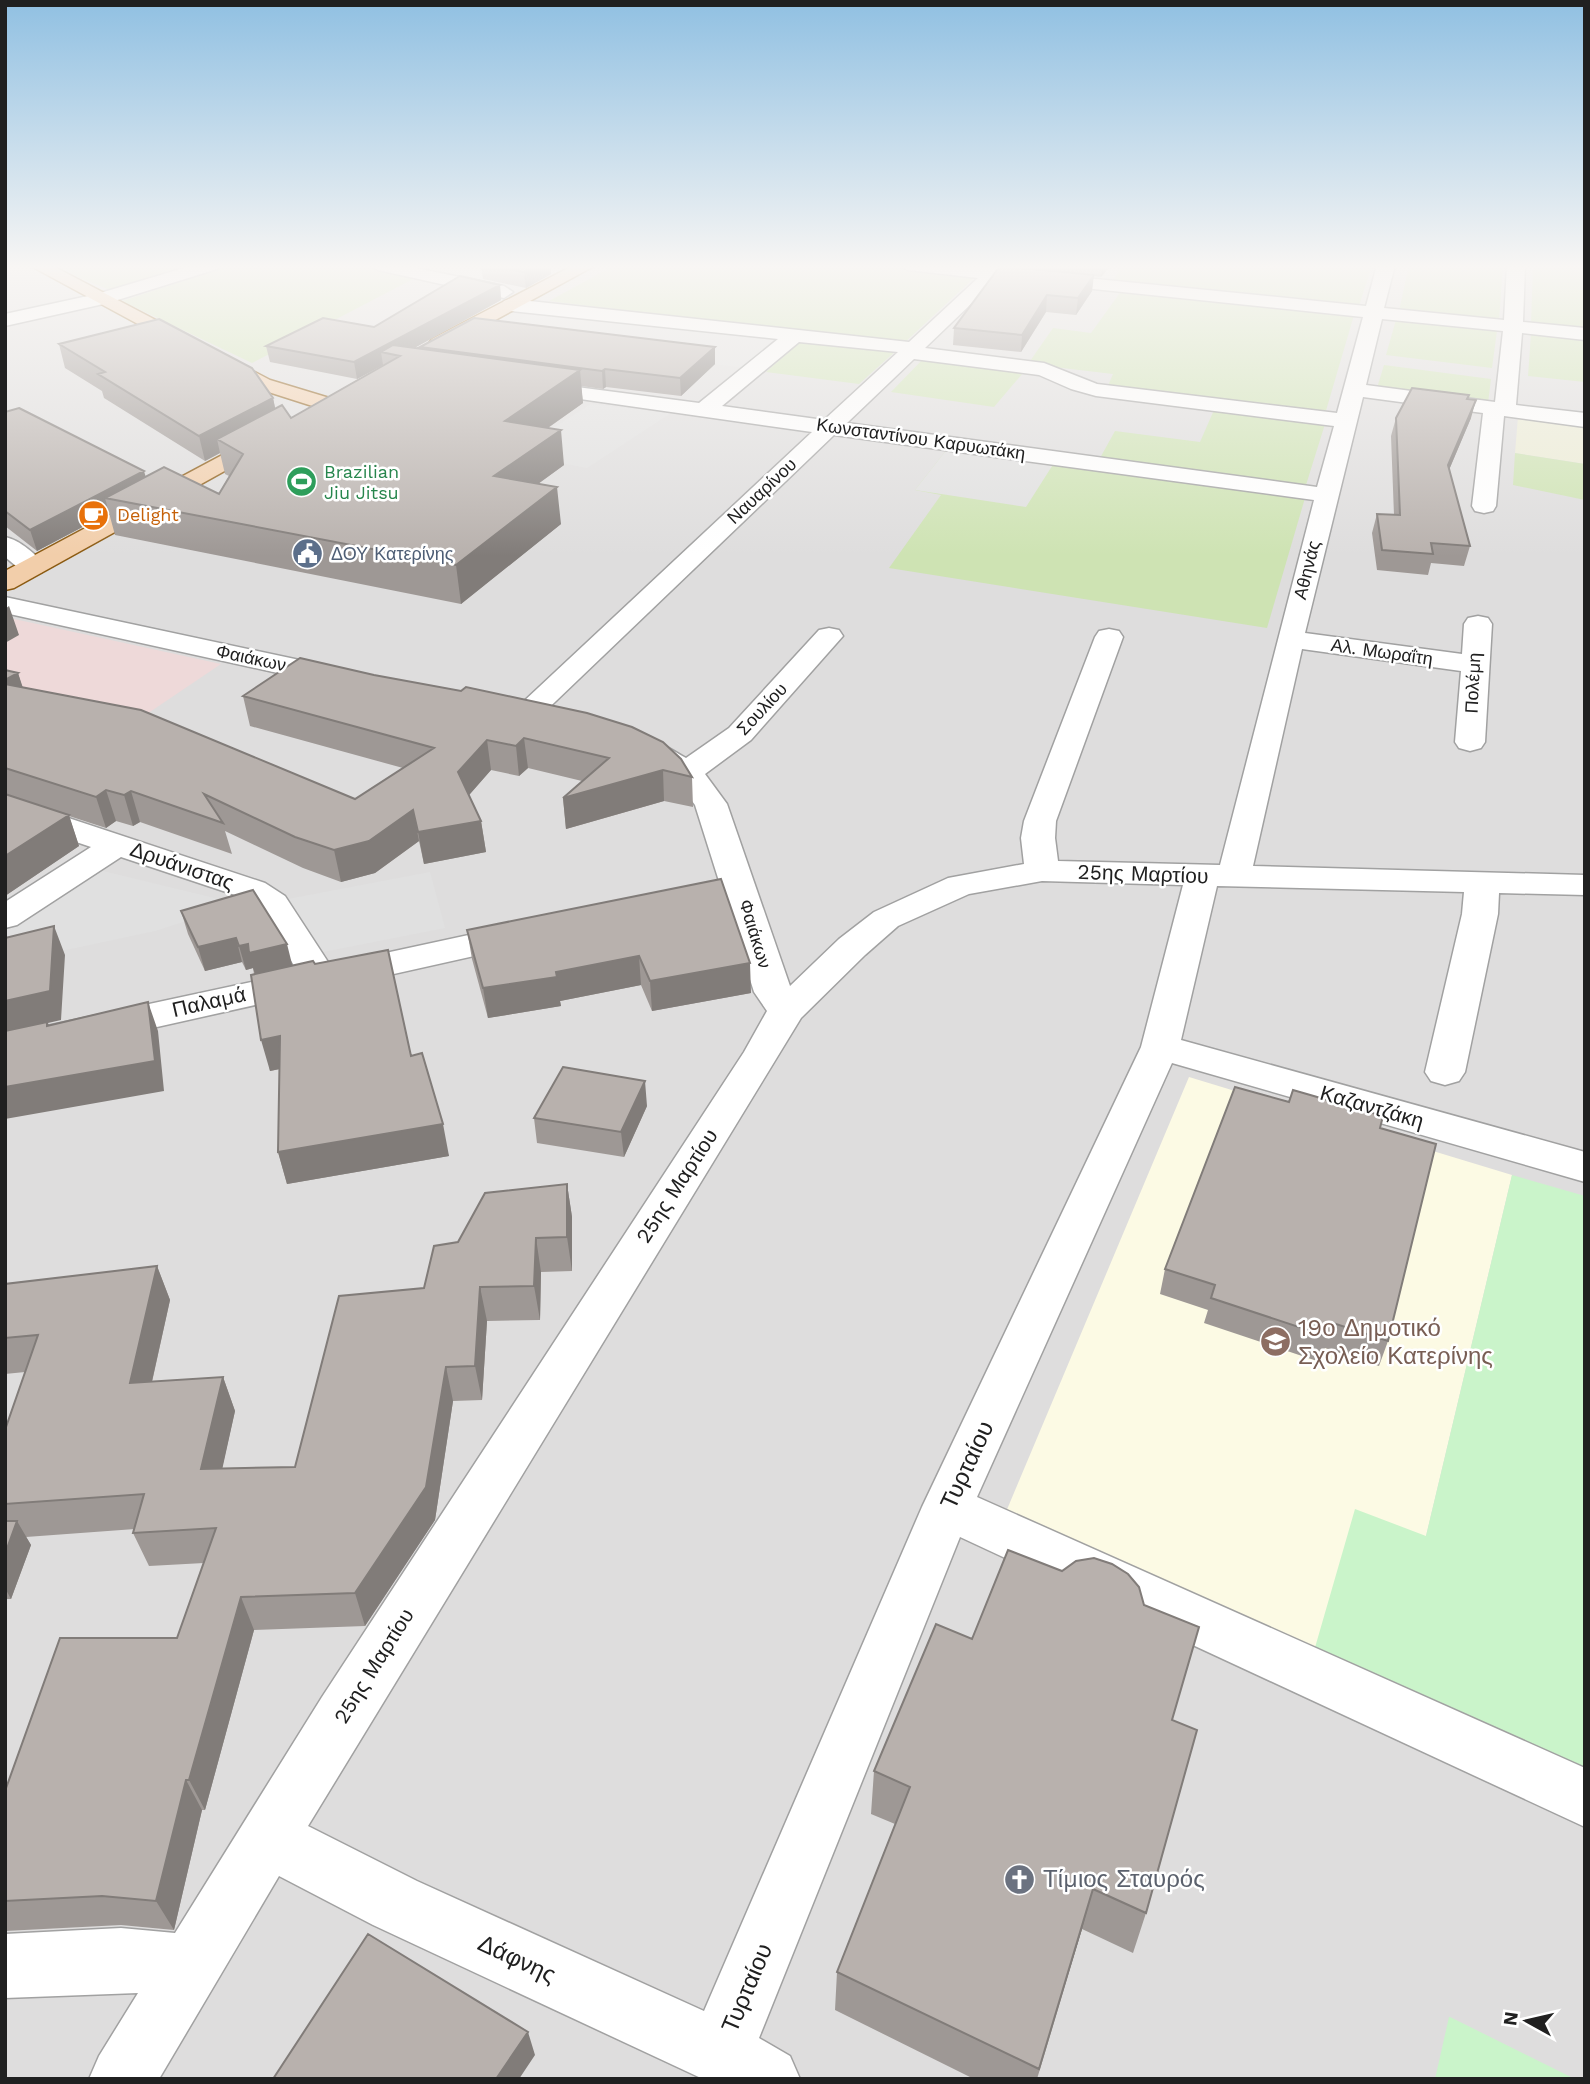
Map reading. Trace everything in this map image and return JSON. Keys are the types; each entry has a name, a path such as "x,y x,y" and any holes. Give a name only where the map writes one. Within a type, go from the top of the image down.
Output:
{"main road":[{"path":"5,582 258,443 287,422 337,394 263,384 222,362"},
{"path":"263,384 281,405 287,422"}],"street":[{"path":"704,410 768,362"},
{"name":"Ναυαρίνου","path":"560,725 509,714 899,362"},
{"path":"997,362 1044,369 1078,385 1097,390 1346,421"},
{"name":"Αθηνάς","path":"1218,876 1290,639 1362,362"},
{"path":"1484,506 1507,362"},
{"name":"Κωνσταντίνου Καρυωτάκη","path":"508,384 1327,495"},
{"path":"1355,390 1585,420"},
{"path":"5,544 33,567"},
{"name":"Φαιάκων","path":"5,606 359,682"},
{"name":"Πολέμη","path":"1470,742 1478,624"},
{"name":"Σουλίου","path":"687,772 740,734 829,636"},
{"path":"1042,871 1038,838 1040,821 1109,637"},
{"name":"Αλ. Μωραΐτη","path":"1290,639 1474,664"},
{"name":"Φαιάκων","path":"623,741 647,749 687,772 711,804 773,992 786,1011"},
{"name":"Δρυάνιστας","path":"5,807 253,890 273,903 319,977"},
{"path":"5,918 118,844"},
{"name":"25ης Μαρτίου","path":"122,2079 342,1716 761,1055 786,1011 852,947 886,919 960,885 1042,871 1585,885"},
{"name":"Τυρταίου","path":"743,2066 947,1507 1160,1047 1218,876"},
{"path":"1445,1072 1480,914 1482,882"},
{"path":"702,897 741,889"},
{"name":"Παλαμά","path":"5,1048 319,977 557,927"},
{"name":"Καζαντζάκη","path":"1160,1047 1585,1167"},
{"path":"947,1507 1585,1798"},
{"name":"Δάφνης","path":"268,1838 395,1903 743,2066"},
{"path":"5,1966 121,1960 189,1966"}],"shaded area":[{"path":"5,362 1585,362 1585,2079 5,2079"},
{"path":"699,362 751,362 745,368"},
{"path":"591,404 671,413 587,468 348,422 547,432"},
{"path":"948,448 1054,463 1026,507 915,490"},
{"path":"5,617 221,664 138,720 5,684"},
{"path":"66,862 239,904 155,931 5,963 5,902"},
{"path":"430,872 445,928 318,953 288,899"},
{"name":"19ο Δημοτικό Σχολείο Κατερίνης","path":"1189,1077 1512,1175 1426,1536 1314,1651 1003,1519"}],"green space":[{"path":"777,362 883,362 859,384 766,372"},
{"path":"920,362 957,362 1023,373 994,407 891,392"},
{"path":"1340,362 1325,414 1107,388 1113,374 1028,364"},
{"path":"1445,362 1493,362 1492,368"},
{"path":"1529,362 1585,362 1585,382 1528,376"},
{"path":"1384,365 1491,379 1488,403 1377,388"},
{"path":"1214,410 1325,424 1306,485 1100,458 1115,431 1200,442"},
{"path":"1518,417 1585,426 1585,464 1515,453"},
{"path":"948,448 1305,498 1267,628 889,568 941,495 915,490"},
{"path":"1515,453 1585,464 1585,500 1513,485"},
{"path":"1512,1175 1585,1196 1585,1771 1314,1651 1355,1509 1426,1536"},
{"path":"1450,2017 1575,2079 1435,2079"}],"building":[{"path":"89,362 241,362 252,368 273,398 199,436 98,374 105,372"},
{"path":"389,362 522,362 580,370 505,421 561,430 494,476 557,487 456,565 105,498 164,467 219,494 243,454 217,439 282,405 291,418"},
{"path":"536,362 698,362 680,378 605,369 602,371"},
{"path":"1412,388 1469,395 1467,399 1476,400 1448,465 1470,546 1431,543 1433,554 1382,550 1377,514 1400,515 1396,418"},
{"path":"19,408 144,471 30,530 5,511 5,412"},
{"path":"300,658 374,675 461,691 466,687 587,713 632,727 663,742 681,759 692,777 663,770 563,798 609,758 524,738 516,746 487,740 458,772 481,821 418,832 413,810 369,841 334,850 295,837 204,794 223,823 131,791 124,795 106,790 96,797 5,768 5,684 141,710 355,799 434,748 243,696"},
{"path":"5,670 18,673 5,680"},
{"path":"5,794 69,815 5,856"},
{"path":"721,879 750,963 650,981 639,956 556,972 557,977 483,988 467,930"},
{"path":"253,890 287,944 249,953 248,944 239,946 236,938 198,947 181,911"},
{"path":"54,926 50,991 5,1001 5,938"},
{"path":"388,950 411,1056 422,1053 443,1124 278,1152 280,1036 261,1040 251,975 313,961 315,964"},
{"path":"148,1002 155,1061 5,1087 5,1031 47,1022 47,1026"},
{"path":"563,1067 645,1081 621,1132 534,1118"},
{"path":"1235,1087 1289,1102 1293,1090 1383,1116 1380,1128 1436,1144 1388,1341 1333,1323 1329,1337 1211,1298 1215,1285 1165,1269"},
{"path":"567,1184 567,1237 536,1238 534,1286 480,1287 475,1366 446,1367 426,1487 355,1593 241,1597 189,1780 186,1780 156,1901 102,1896 5,1901 5,1791 60,1638 177,1638 216,1528 133,1533 144,1494 5,1504 5,1430 38,1335 5,1338 5,1284 157,1266 130,1383 223,1377 201,1469 295,1467 339,1296 424,1288 434,1246 458,1242 485,1193"},
{"path":"5,1521 17,1521 5,1554"},
{"name":"Τίμιος Σταυρός","path":"1008,1550 1062,1571 1076,1561 1094,1558 1112,1564 1128,1574 1139,1587 1144,1605 1199,1627 1172,1720 1197,1730 1146,1913 1093,1889 1039,2069 837,1972 910,1787 874,1771 936,1624 972,1639"},
{"path":"368,1934 528,2032 496,2079 273,2079"}],"place":[{"name":"Brazilian Jiu Jitsu","path":"301,482"},
{"name":"Delight","path":"94,515"},
{"name":"ΔΟΥ Κατερίνης","path":"308,554"},
{"name":"19ο Δημοτικό Σχολείο Κατερίνης","path":"1275,1342"},
{"name":"Τίμιος Σταυρός","path":"1020,1879"}]}
